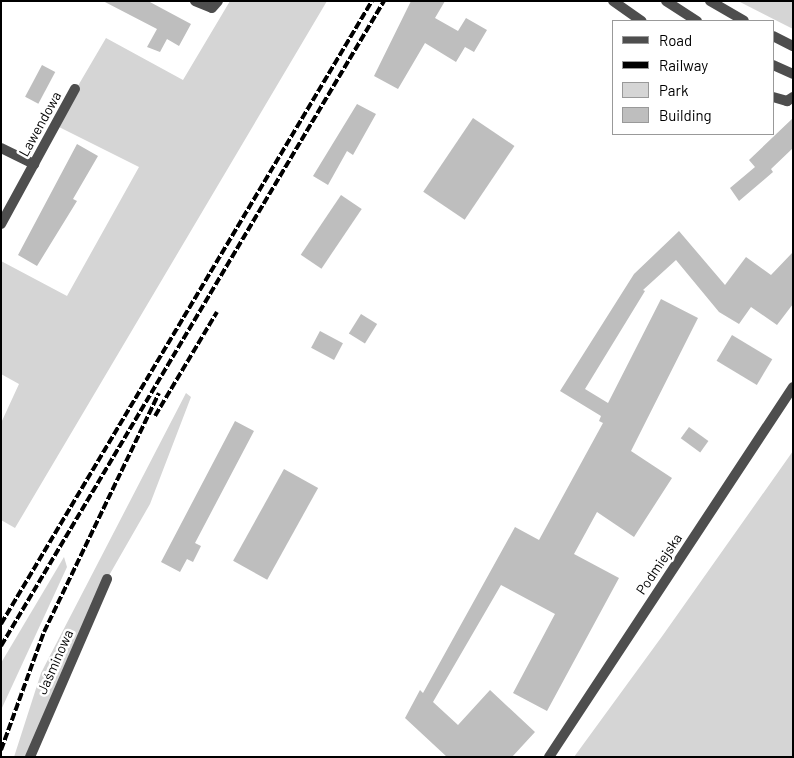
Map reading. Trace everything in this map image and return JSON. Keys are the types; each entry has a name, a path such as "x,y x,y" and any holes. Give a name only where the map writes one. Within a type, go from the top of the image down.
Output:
{"street":[{"path":"195,1 212,8 218,1"},
{"path":"613,1 641,20"},
{"path":"666,1 695,20"},
{"path":"710,1 742,20"},
{"path":"774,36 793,46"},
{"path":"774,65 793,74"},
{"name":"Lawendowa","path":"1,224 75,89"},
{"path":"774,97 787,101 793,97"},
{"path":"1,148 34,164"},
{"name":"Podmiejska","path":"549,757 793,387"},
{"name":"Jaśminowa","path":"30,757 107,579"}],"green space":[{"path":"230,1 327,1 15,528 1,520 1,423 19,384 1,374 1,261 67,296 139,167 55,125 106,38 183,80"},
{"path":"738,1 793,1 793,29"},
{"path":"186,393 191,397 150,504 107,579 30,757 14,757 41,673"},
{"path":"793,451 793,757 574,757 663,635"},
{"path":"64,557 67,567 1,710 1,663"}],"building":[{"path":"103,1 148,1 191,24 179,46 167,39 160,52 147,47 157,29"},
{"path":"411,1 445,1 435,18 458,31 466,18 487,30 474,52 465,47 456,62 425,43 398,89 374,76"},
{"path":"42,65 55,72 38,104 25,97"},
{"path":"357,104 376,114 353,155 347,151 328,185 313,176"},
{"path":"473,118 514,146 465,220 423,192"},
{"path":"793,118 793,148 771,169 773,172 739,201 730,188 755,167 749,160"},
{"path":"77,144 98,156 73,199 77,201 37,266 18,255"},
{"path":"341,195 362,209 321,269 301,255"},
{"path":"679,231 725,285 746,257 771,275 793,252 793,304 777,325 751,307 739,324 719,312 676,260 643,290 645,291 585,389 608,403 661,299 698,318 631,451 672,478 634,537 597,512 574,554 619,578 547,711 513,693 555,614 501,585 433,702 458,725 490,690 535,732 512,757 447,757 405,718 420,690 423,693 515,527 539,540 603,423 599,421 601,416 560,391 634,274"},
{"path":"361,314 377,324 365,344 349,334"},
{"path":"320,331 343,343 334,360 311,348"},
{"path":"732,335 772,359 757,385 717,361"},
{"path":"235,421 254,431 195,543 201,546 193,562 187,559 180,572 161,562"},
{"path":"689,427 708,441 700,452 681,438"},
{"path":"284,469 318,488 267,580 233,561"}],"railway":[{"path":"1,624 372,1"},
{"path":"1,646 384,1"},
{"path":"155,416 217,312"},
{"path":"1,750 44,632 159,393"}]}
